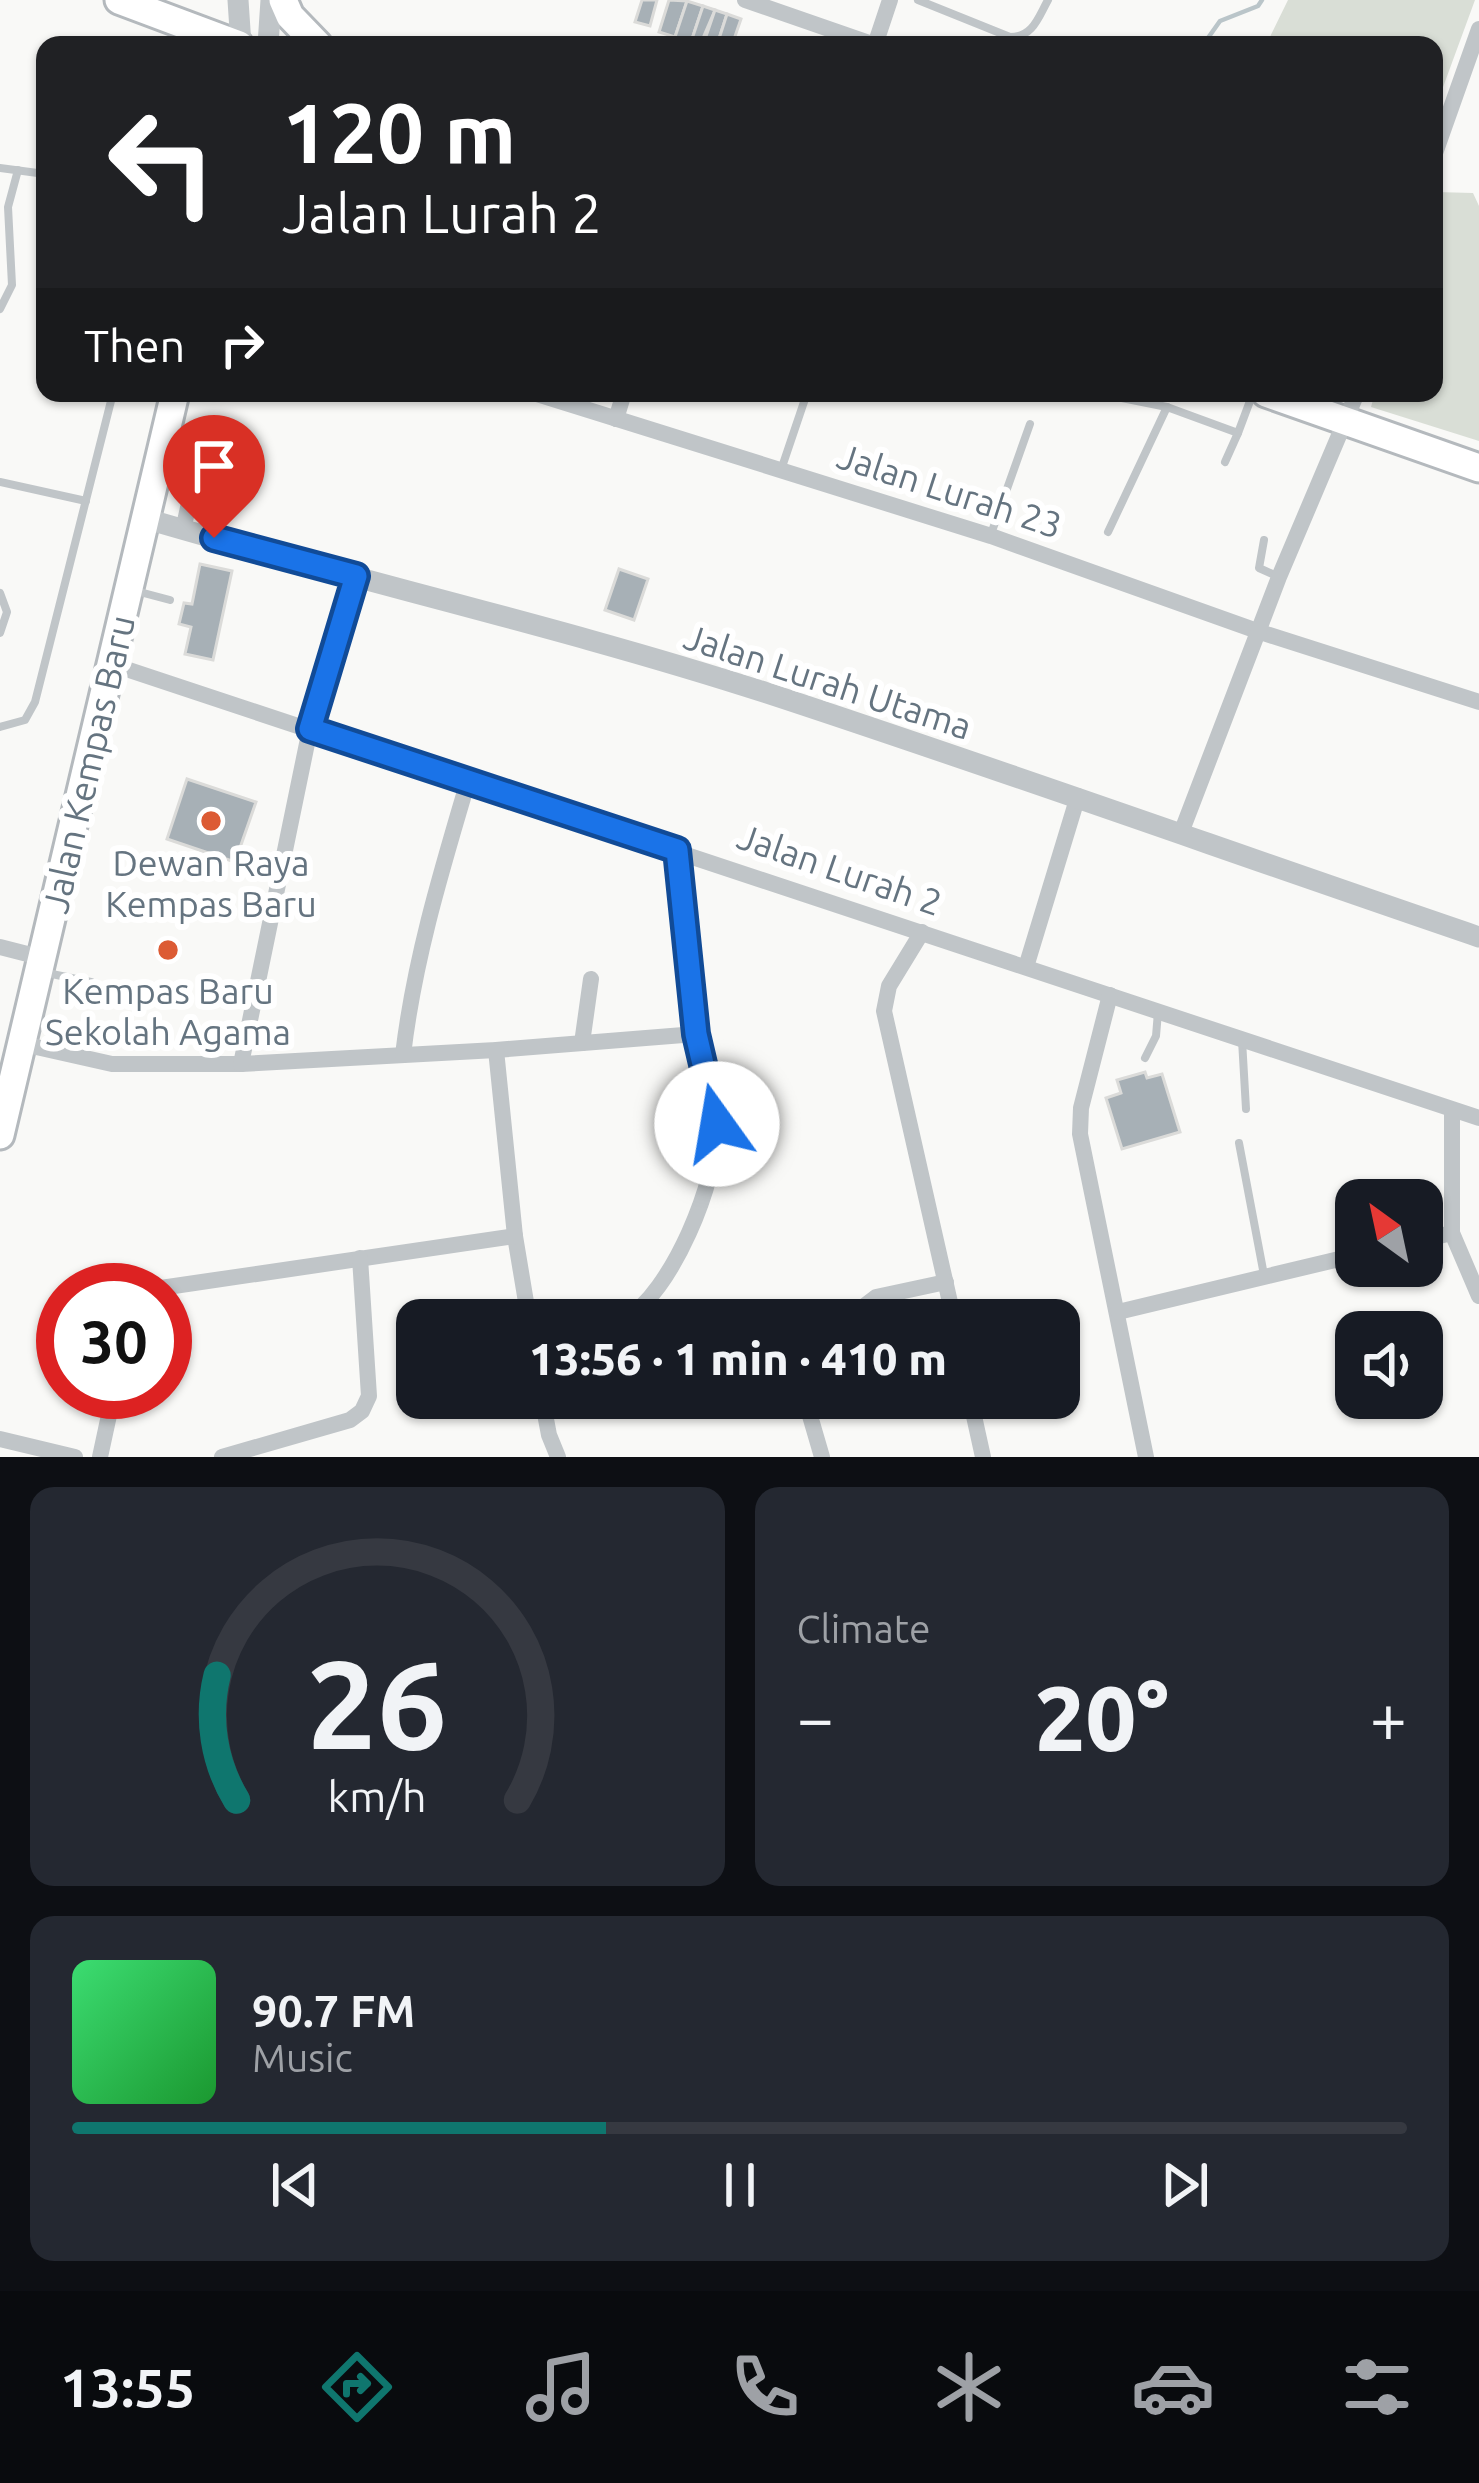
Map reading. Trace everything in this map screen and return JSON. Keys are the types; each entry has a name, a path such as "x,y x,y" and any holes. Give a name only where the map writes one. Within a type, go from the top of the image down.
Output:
{"main road":[{"path":"119,0 197,35"},
{"path":"283,0 290,16 309,36"},
{"name":"Jalan Kempas Baru","path":"0,1135 173,402"},
{"path":"1291,402 1479,468"}],"street":[{"path":"238,0 240,36"},
{"path":"269,36 271,0"},
{"path":"745,0 848,36"},
{"path":"877,36 890,0"},
{"path":"1443,130 1479,28"},
{"name":"Jalan Lurah 23","path":"564,402 991,536 1260,632 1479,702"},
{"path":"616,418 622,402"},
{"path":"1181,833 1279,577 1353,402"},
{"path":"183,530 198,463"},
{"name":"Jalan Lurah Utama","path":"147,519 764,692 1479,937"},
{"path":"242,1064 310,729 356,576"},
{"name":"Jalan Lurah 2","path":"111,664 1479,1118"},
{"path":"403,1055 418,956 468,781"},
{"path":"1026,967 1078,796"},
{"path":"648,1299 658,1290 703,1196 717,1124 696,1034 677,850"},
{"path":"922,932 889,986 884,1011 950,1299"},
{"path":"0,947 41,964"},
{"path":"582,1043 591,979"},
{"path":"1110,995 1079,1122 1146,1457"},
{"path":"23,1044 112,1064 242,1064 696,1034"},
{"path":"496,1050 526,1299"},
{"path":"1452,1111 1452,1233 1479,1296"},
{"path":"1443,1235 1452,1233"},
{"path":"192,1283 515,1236"},
{"path":"222,1457 350,1420 362,1411 369,1396 360,1258"},
{"path":"1118,1312 1335,1260"},
{"path":"873,1299 946,1282"},
{"path":"100,1457 108,1419"},
{"path":"546,1419 558,1457"},
{"path":"811,1419 822,1457"},
{"path":"974,1419 982,1457"},
{"path":"0,1439 74,1457"}],"lane":[{"path":"918,0 1008,36"},
{"path":"1015,36 1030,33 1048,0"},
{"path":"0,168 36,173"},
{"path":"0,309 12,285 8,207 18,170"},
{"path":"0,727 25,720 35,702 111,402"},
{"path":"781,469 804,402"},
{"path":"1142,402 1238,433"},
{"path":"1225,462 1250,402"},
{"path":"1108,532 1167,407"},
{"path":"991,536 1030,424"},
{"path":"0,482 86,501"},
{"path":"1264,539 1259,568 1279,577"},
{"path":"129,590 170,600"},
{"path":"0,593 7,612 0,633"},
{"path":"41,964 91,982"},
{"path":"1144,1058 1156,1036 1158,1011"},
{"path":"1242,1040 1246,1109"},
{"path":"1239,1143 1264,1276"}],"shaded area":[{"path":"1288,0 1475,0 1443,87 1443,36 1270,36"},
{"path":"1443,192 1473,193 1479,206 1479,441 1371,407 1372,402 1443,402"}],"building":[{"path":"642,0 657,0 650,26 635,22"},
{"path":"669,0 687,1 675,36 659,32"},
{"path":"687,1 703,6 693,36 675,36"},
{"path":"703,6 715,10 704,36 693,36"},
{"path":"715,10 727,14 720,36 706,36"},
{"path":"727,14 741,19 735,36 720,36"},
{"path":"200,564 232,571 213,660 185,654 191,627 179,624 184,603 192,604"},
{"path":"619,569 648,579 634,620 605,610"},
{"name":"Dewan Raya Kempas Baru","path":"187,779 256,802 235,862 167,839"},
{"path":"1145,1072 1147,1078 1162,1074 1180,1132 1122,1149 1106,1098 1121,1093 1117,1080"}],"waterway":[{"path":"1209,36 1220,21 1262,0"}],"place":[{"name":"Dewan Raya Kempas Baru","path":"211,821"},
{"name":"Kempas Baru Sekolah Agama","path":"168,950"}],"route":[{"path":"214,538 356,576 310,729 677,850 696,1034 717,1124"}]}
